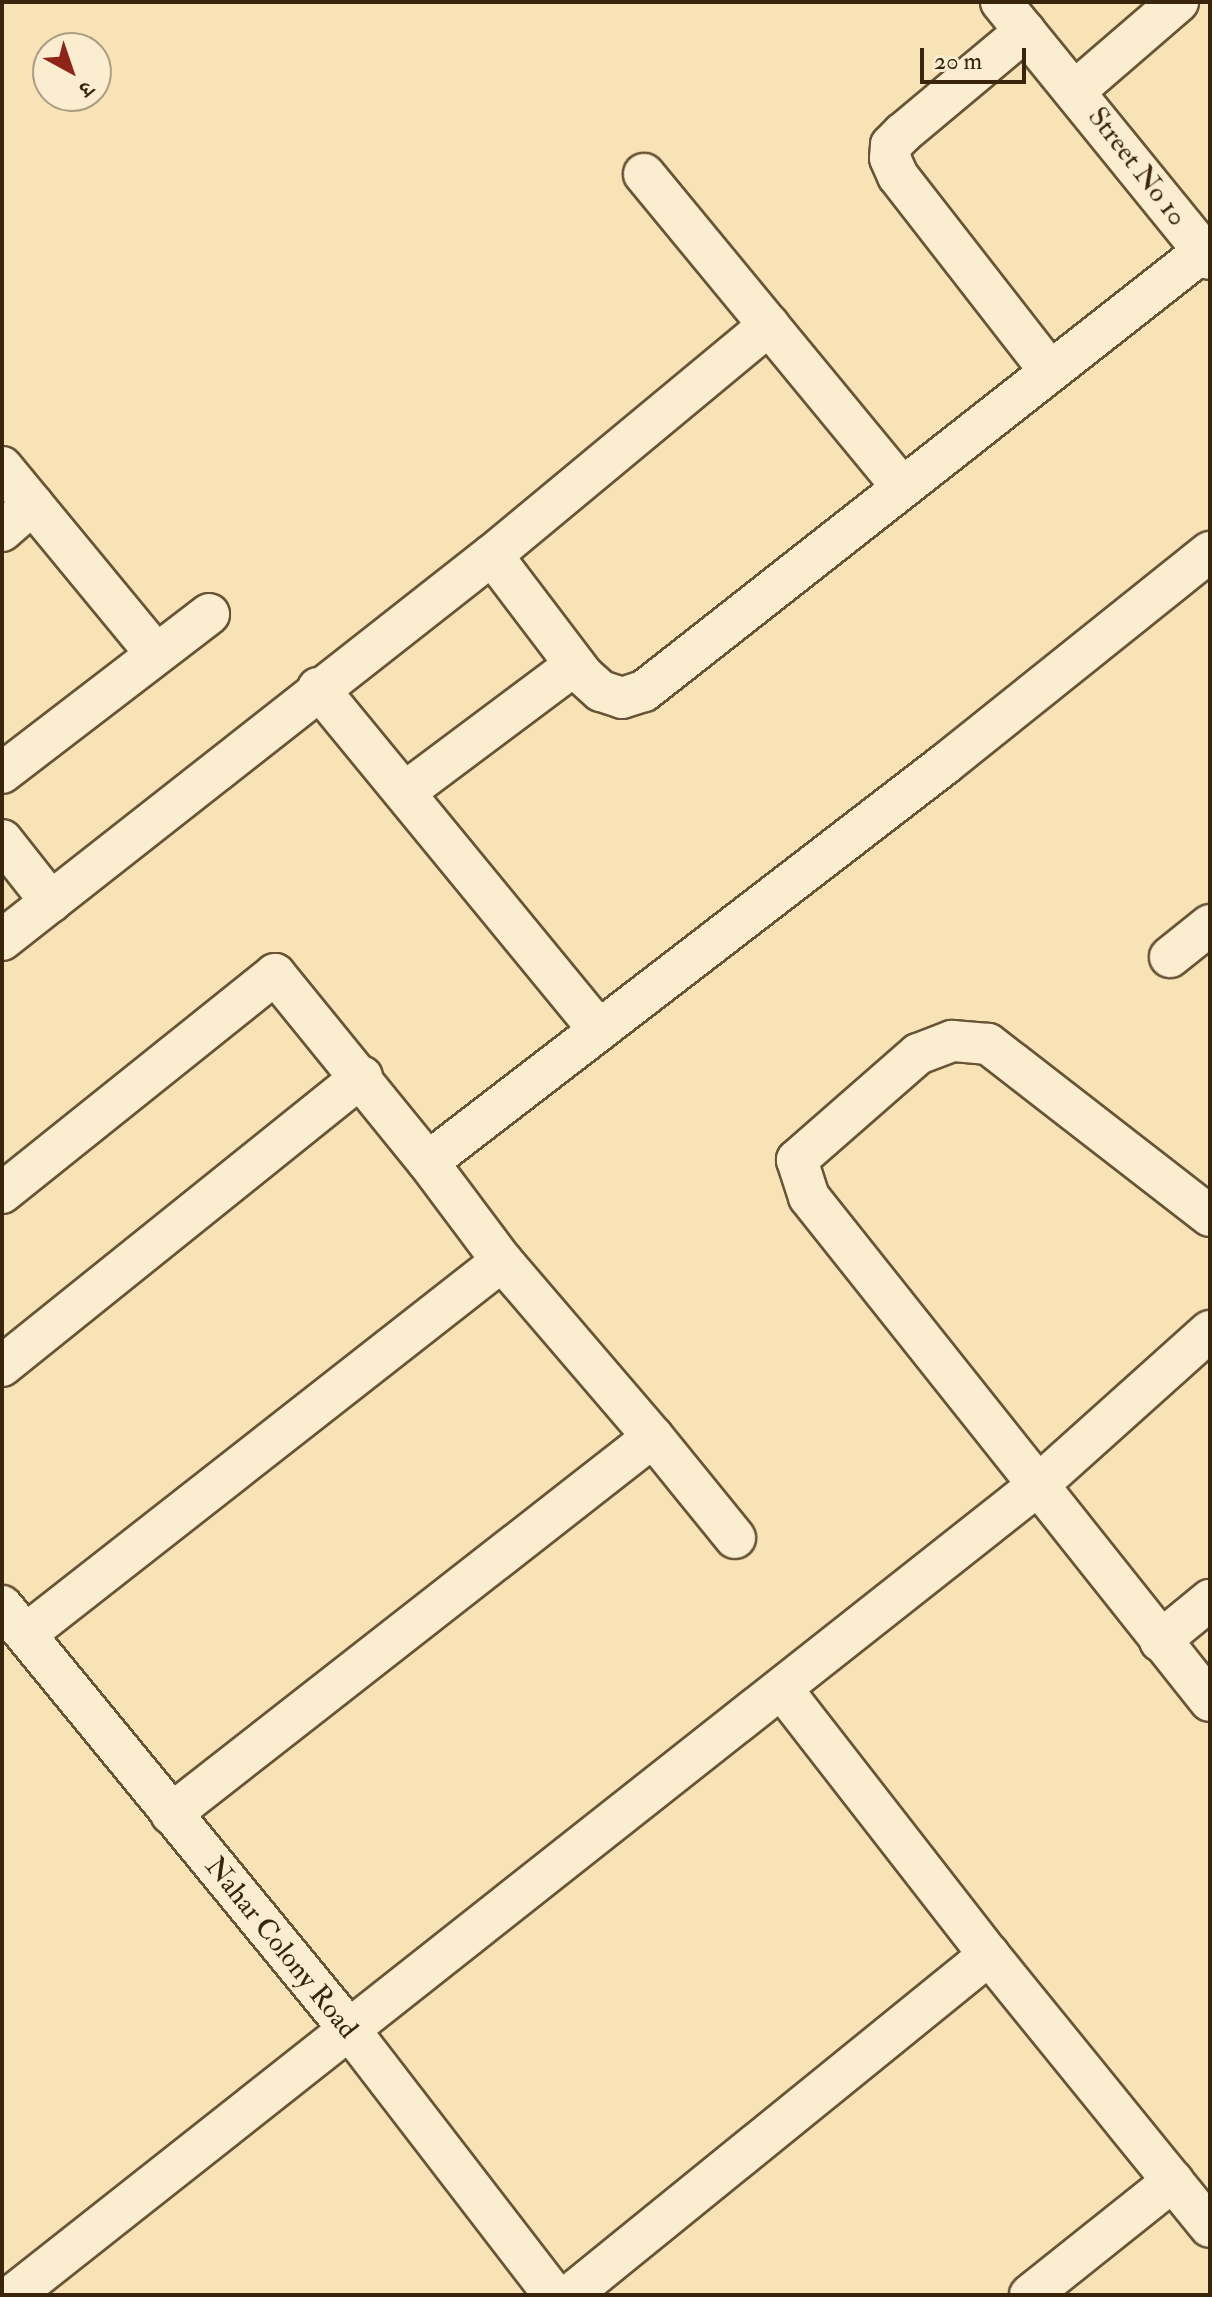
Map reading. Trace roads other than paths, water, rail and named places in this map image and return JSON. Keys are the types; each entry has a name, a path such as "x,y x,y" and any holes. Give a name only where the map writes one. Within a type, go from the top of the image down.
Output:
{"street":[{"path":"1076,90 1178,2"},
{"path":"1013,16 891,145 890,158 898,176 1049,370"},
{"name":"Street No 10","path":"1013,16 1207,255"},
{"path":"644,174 900,485"},
{"path":"492,555 575,665 601,691 622,698 644,691 900,485 1049,370 1207,255"},
{"path":"2,940 318,688 492,555 769,325"},
{"path":"2,467 156,654"},
{"path":"2,531 33,504"},
{"path":"428,1162 945,764 1210,552"},
{"path":"2,773 209,614"},
{"path":"405,792 575,665"},
{"path":"318,688 599,1030"},
{"path":"2,840 51,902"},
{"path":"1170,957 1210,925"},
{"path":"2,1193 275,974 362,1077 502,1261 735,1538"},
{"path":"1210,1216 988,1044 952,1041 918,1054 797,1160 809,1197 1210,1701"},
{"path":"2,1366 362,1077"},
{"path":"14,1620 502,1261"},
{"path":"13,2295 783,1690 1037,1486 1210,1331"},
{"path":"171,1814 653,1437"},
{"path":"1160,1641 1210,1600"},
{"name":"Nahar Colony Road","path":"14,1620 349,2029 554,2295"},
{"path":"783,1690 989,1955 1210,2227"},
{"path":"570,2295 989,1955"},
{"path":"1030,2295 1173,2181"}]}
